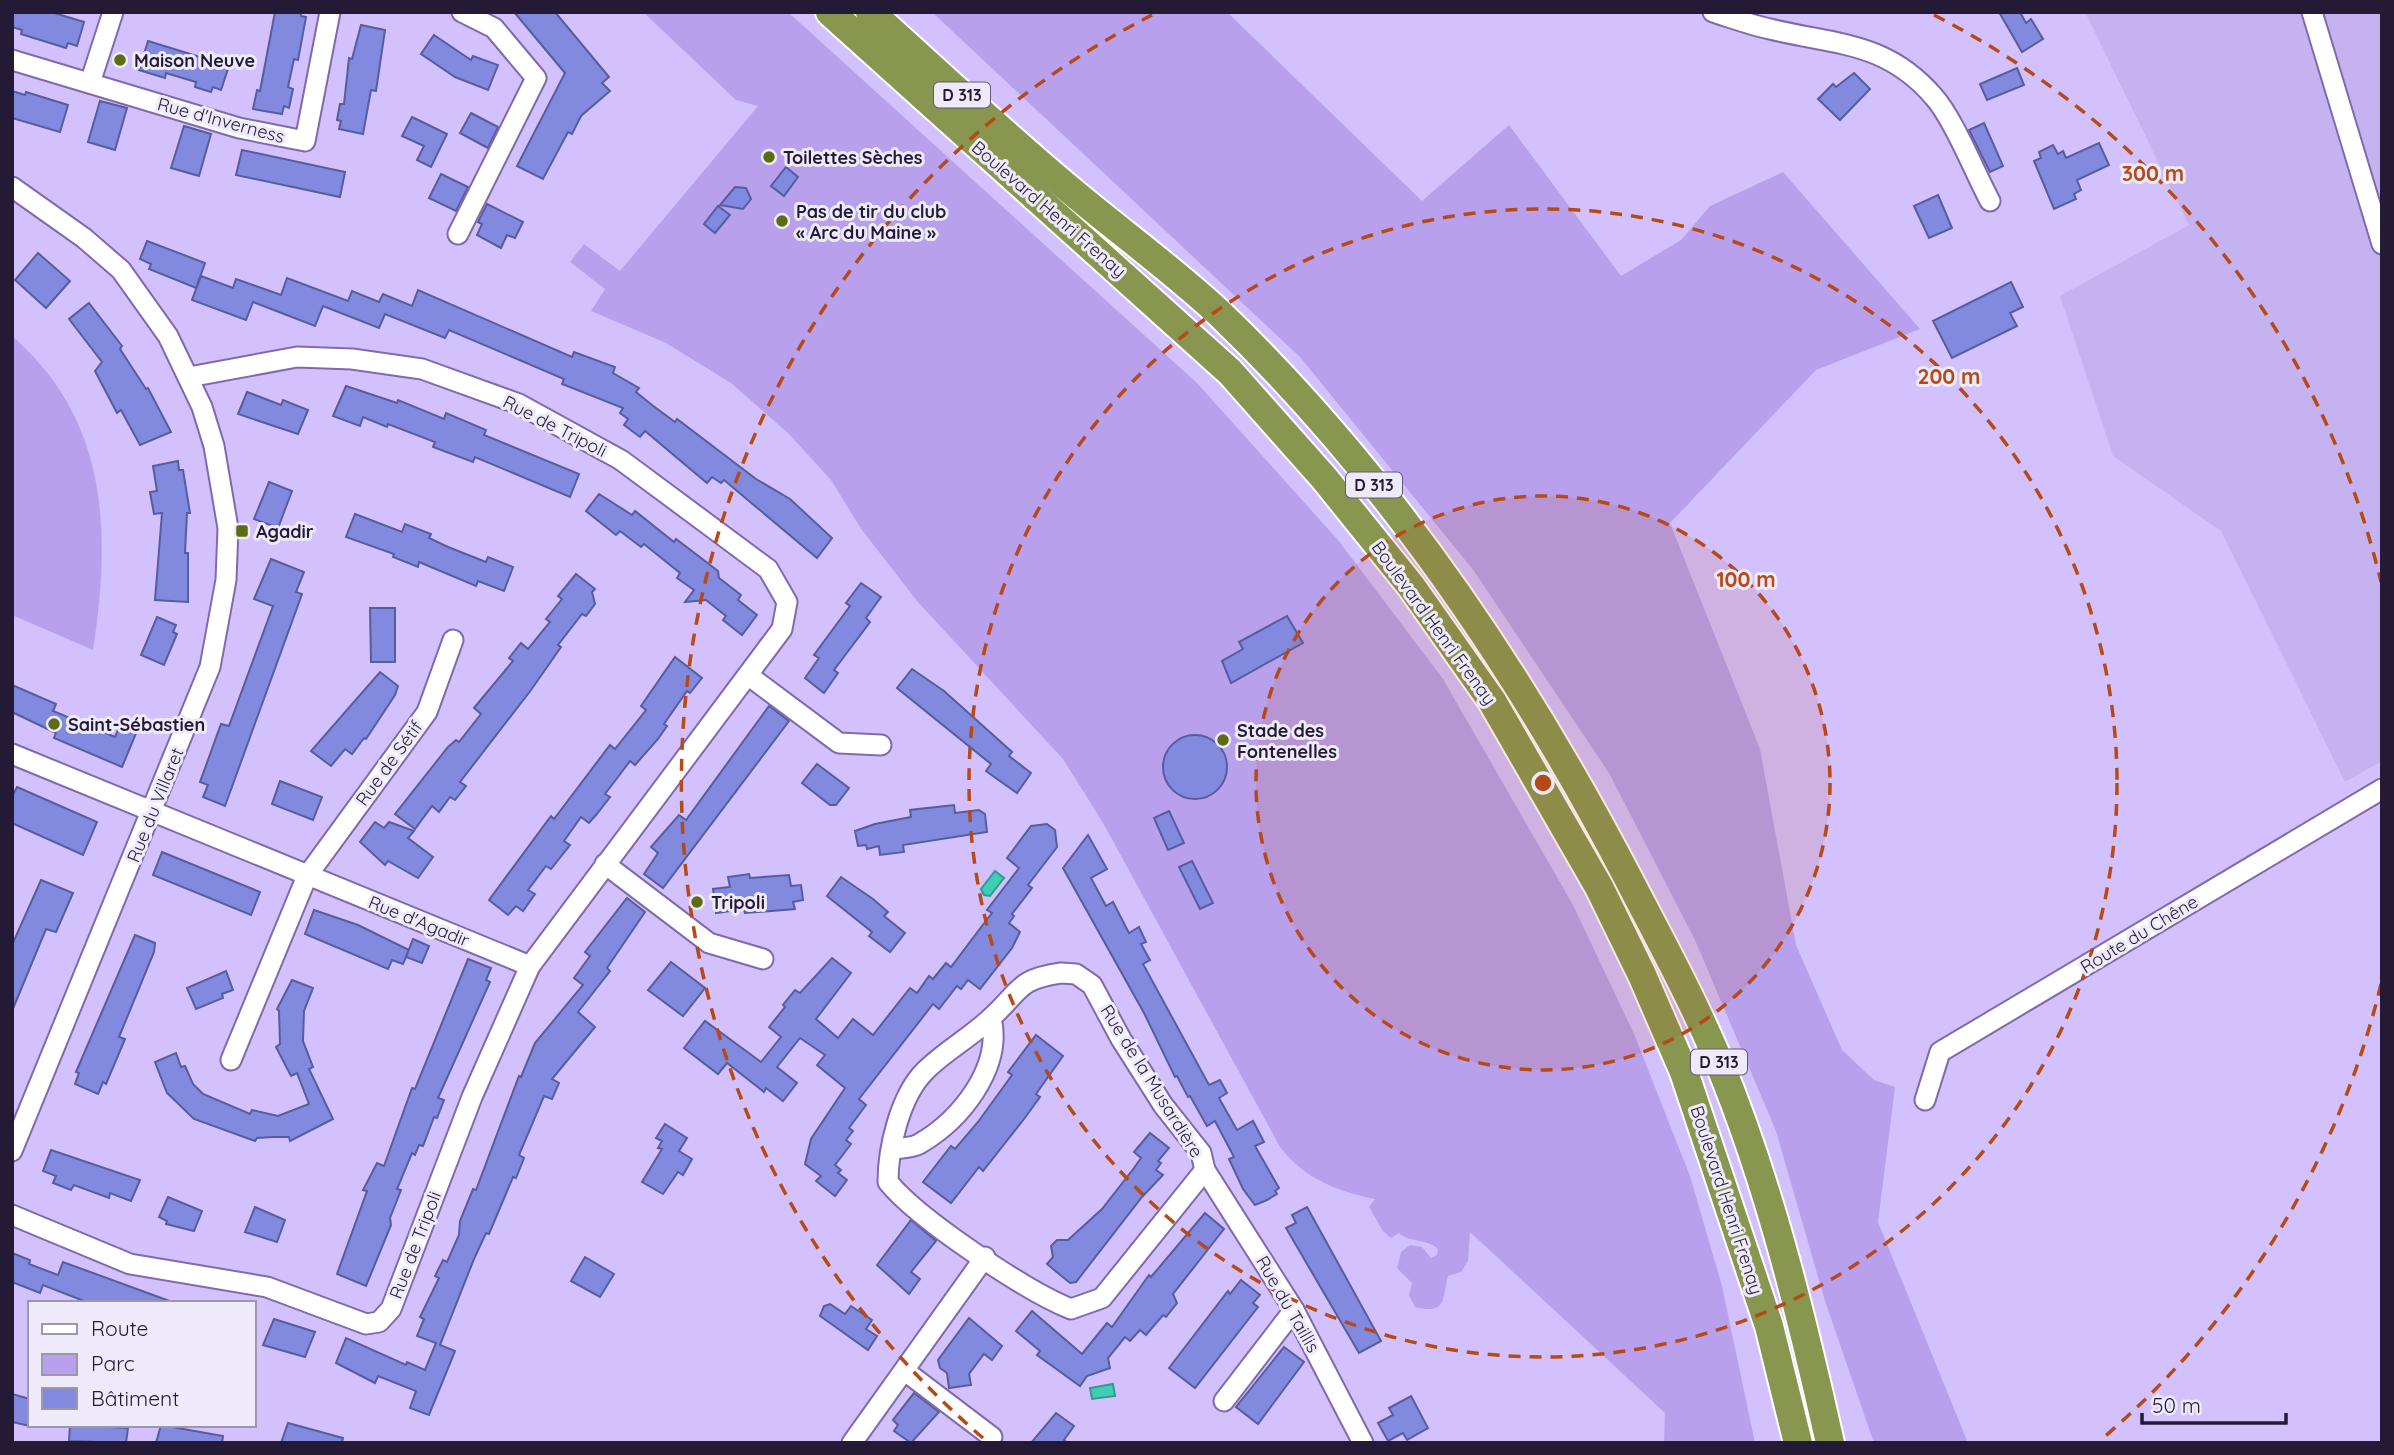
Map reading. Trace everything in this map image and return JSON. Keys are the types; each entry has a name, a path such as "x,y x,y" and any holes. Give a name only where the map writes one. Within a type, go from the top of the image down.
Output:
{"highway":[{"name":"Boulevard Henri Frenay","path":"830,12 1230,372 1324,478 1411,586 1458,650 1492,701 1599,887 1642,975 1684,1072 1769,1326 1798,1443"},
{"name":"Boulevard Henri Frenay","path":"870,12 1055,177 1217,312 1307,406 1444,572 1500,654 1574,778 1687,993 1718,1061 1745,1131 1804,1328 1830,1443"},
{"name":"D 313","path":"1769,1326 1779,1443"},
{"name":"D 313","path":"1804,1328 1849,1443"}],"street":[{"path":"90,83 113,12"},
{"name":"Rue d'Inverness","path":"12,60 239,128 305,141 330,12"},
{"path":"458,233 536,78 494,28 462,12"},
{"path":"1713,12 1770,29 1857,45 1889,58 1912,74 1936,99 1990,201"},
{"path":"2312,12 2382,244"},
{"name":"Rue du Villaret","path":"12,187 84,238 121,271 168,336 189,377 214,446 228,528 226,580 210,667 12,1150"},
{"name":"Rue de Tripoli","path":"12,1215 130,1264 267,1287 366,1324 379,1322 391,1309 472,1097 530,966 782,629 786,602 768,569 621,460 519,404 422,369 352,359 297,357 189,377"},
{"name":"Rue de Sétif","path":"307,876 427,712 453,640"},
{"path":"749,676 839,743 881,745"},
{"name":"Rue d'Agadir","path":"12,754 530,966"},
{"name":"Route du Chêne","path":"1925,1100 1930,1074 1940,1052 2382,789"},
{"path":"605,864 709,943 763,959"},
{"path":"231,1060 307,876"},
{"name":"Rue de la Musardière","path":"1076,974 1092,985 1121,1039 1163,1105 1201,1153 1205,1170 1102,1298 1084,1307 1072,1308 1052,1301 898,1194 888,1182 892,1149 904,1107 923,1073 991,1018 1022,986 1035,977 1076,974"},
{"path":"892,1149 917,1146 945,1125 968,1099 988,1070 995,1044 991,1018"},
{"name":"Rue du Taillis","path":"1205,1170 1294,1310 1363,1443"},
{"path":"852,1443 985,1257"},
{"path":"1224,1401 1294,1310"},
{"path":"905,1371 992,1437"}],"shaded area":[{"path":"2085,12 2382,12 2382,761 2345,782 2221,531 2113,456 2060,296 2189,225"},
{"path":"995,871 1004,878 990,896 984,895 981,889"},
{"path":"1113,1384 1115,1396 1092,1399 1090,1388"}],"green space":[{"name":"Stade des Fontenelles","path":"643,12 788,12 1197,383 1338,540 1443,679 1573,905 1634,1034 1690,1176 1722,1286 1755,1443 1664,1443 1665,1413 1470,1232 1468,1261 1461,1272 1448,1276 1441,1303 1433,1309 1415,1307 1409,1295 1412,1283 1397,1268 1401,1252 1410,1245 1422,1247 1431,1258 1437,1255 1438,1249 1399,1233 1391,1238 1383,1231 1369,1207 1375,1199 1322,1182 1300,1168 1280,1147 1102,821 1063,759 917,601 862,530 831,480 789,434 731,383 666,343 591,311 605,289 570,262 584,244 620,271 758,106 736,100"},
{"path":"932,12 1227,12 1422,201 1509,125 1621,276 1681,240 1710,206 1783,172 1920,329 1816,370 1670,523 1760,749 1796,945 1842,1050 1874,1080 1895,1087 1878,1222 1968,1443 1874,1443 1825,1301 1776,1131 1695,940 1609,773 1474,571 1300,357"},
{"path":"12,336 44,369 68,404 85,441 96,481 102,563 93,650 12,615"}],"building":[{"path":"12,12 51,12 84,22 77,46 68,43 66,48 21,34 22,30 12,27"},
{"path":"275,12 301,12 301,16 306,17 298,60 294,59 288,87 293,89 289,108 284,106 282,114 253,109 257,90 260,91"},
{"path":"514,12 555,12 609,77 602,83 610,91 581,116 572,134 568,132 543,179 517,166 565,73"},
{"path":"1999,12 2020,12 2026,23 2031,19 2043,39 2022,52"},
{"path":"361,25 385,30 376,91 371,90 363,134 339,129 341,121 337,120 340,104 344,104 349,58 352,59"},
{"path":"434,35 471,60 473,56 498,65 488,90 455,77 421,54"},
{"path":"148,41 229,66 221,90 213,87 211,92 195,87 196,82 166,73 165,78 139,70"},
{"path":"2017,68 2024,85 1987,100 1980,84"},
{"path":"1854,73 1870,89 1840,120 1818,99 1833,84 1836,87"},
{"path":"12,91 25,95 26,92 68,105 60,132 12,118"},
{"path":"100,101 127,108 115,150 88,142"},
{"path":"471,113 498,127 488,148 460,133"},
{"path":"412,117 447,134 431,167 417,160 424,146 402,136"},
{"path":"1984,123 2003,166 1990,172 1969,130"},
{"path":"184,126 211,134 199,176 171,168"},
{"path":"2099,143 2109,165 2077,180 2081,190 2074,194 2076,199 2054,209 2034,161 2041,158 2039,152 2053,145 2058,154 2063,151 2066,158"},
{"path":"242,150 345,172 340,197 236,175"},
{"path":"786,167 798,177 784,196 771,186"},
{"path":"441,174 468,187 456,211 429,198"},
{"path":"735,187 746,188 751,199 743,209 720,205"},
{"path":"1938,195 1952,228 1929,238 1914,206"},
{"path":"487,204 523,222 515,238 507,235 501,248 477,235 482,224 478,222"},
{"path":"718,206 730,215 715,233 704,224"},
{"path":"147,241 205,263 196,288 149,269 151,264 140,259"},
{"path":"38,253 70,281 46,308 15,280"},
{"path":"201,276 233,288 236,279 281,295 287,278 348,301 352,291 379,302 383,294 412,306 418,290 572,357 574,352 615,367 613,373 639,388 636,392 652,405 675,422 677,419 756,479 790,499 832,538 817,558 724,480 721,483 712,477 707,483 645,431 640,437 624,425 628,419 620,413 623,408 562,384 564,379 449,330 445,338 385,314 379,328 323,306 315,326 253,302 246,320 192,300"},
{"path":"2011,282 2023,307 2010,313 2017,326 1952,358 1933,321"},
{"path":"89,303 122,346 120,349 146,389 148,388 171,432 140,445 121,410 117,413 95,371 102,362 69,319"},
{"path":"346,386 397,403 398,400 444,419 446,413 486,430 484,435 579,474 570,497 475,457 473,462 433,447 435,442 388,424 387,427 363,417 360,426 333,416"},
{"path":"247,392 281,405 283,400 308,410 298,434 238,414"},
{"path":"178,461 179,470 183,470 190,513 187,513 185,553 188,553 188,602 155,600 162,513 154,514 150,492 157,491 153,466"},
{"path":"269,482 292,491 278,528 254,519"},
{"path":"599,494 632,515 635,511 674,542 676,539 718,571 719,578 741,595 738,600 757,615 742,635 723,620 726,616 706,600 685,602 694,590 677,578 680,573 644,544 641,547 620,531 616,535 586,511"},
{"path":"355,514 402,532 405,524 431,534 429,538 448,547 486,562 488,557 513,567 504,591 478,581 476,586 419,562 418,567 393,557 394,554 346,537"},
{"path":"271,559 304,572 296,592 302,594 225,806 203,797 208,785 200,782 221,724 229,726 273,606 254,599"},
{"path":"576,574 595,589 592,592 595,604 586,616 582,614 558,645 561,647 531,690 460,782 466,786 455,800 450,797 439,812 432,806 415,829 395,814 448,747 456,740 459,742 481,714 474,708 513,661 509,658 521,643 528,649 550,622 546,619 562,599 558,596"},
{"path":"861,583 881,597 866,618 870,622 834,670 838,673 824,693 805,678 819,658 814,655 850,606 846,603"},
{"path":"370,608 395,608 395,662 371,662"},
{"path":"1287,616 1303,643 1231,683 1222,661 1243,649 1239,642"},
{"path":"157,617 176,625 173,632 177,634 164,665 141,655"},
{"path":"675,657 702,678 690,693 687,691 664,724 667,726 658,739 635,765 630,761 605,794 610,797 596,815 589,823 581,817 564,841 570,845 551,869 546,866 528,890 535,894 523,911 516,906 508,915 489,900 551,816 554,819 610,745 615,749 646,710 641,706"},
{"path":"912,669 944,691 1012,752 1009,756 1031,773 1017,793 986,771 991,764 897,688"},
{"path":"380,672 398,686 395,695 366,739 364,738 352,754 345,749 331,766 311,751"},
{"path":"12,685 56,704 53,711 115,737 121,723 137,731 122,767 54,738 56,733 12,712"},
{"path":"769,706 789,721 663,888 644,874 658,853 651,847 679,815 686,820"},
{"path":"1195,735 1213,741 1221,749 1227,767 1221,785 1213,793 1195,799 1177,793 1169,785 1163,767 1169,749 1177,741"},
{"path":"817,764 849,788 836,805 830,805 802,783"},
{"path":"280,781 322,797 313,820 272,804"},
{"path":"17,787 97,822 83,855 12,823 12,797"},
{"path":"954,805 955,813 979,810 985,814 987,832 903,845 904,852 880,855 879,846 867,849 866,845 858,846 855,831 911,817 910,810"},
{"path":"1169,811 1184,843 1168,850 1154,818"},
{"path":"375,822 384,828 389,822 414,831 408,838 433,857 418,878 388,861 385,865 360,842"},
{"path":"1047,824 1055,830 1057,847 1028,885 1032,888 1012,914 1014,916 1009,923 1020,932 1012,948 980,989 968,980 961,989 957,986 939,1009 933,1004 859,1099 866,1105 849,1128 853,1131 846,1140 851,1144 835,1165 841,1170 838,1173 847,1180 835,1196 816,1181 821,1176 805,1164 811,1139 845,1088 817,1065 825,1055 800,1038 777,1067 797,1083 783,1101 766,1088 764,1092 727,1063 718,1074 684,1048 705,1021 761,1062 781,1037 769,1027 785,1007 783,1005 795,990 800,993 832,958 851,973 816,1019 838,1038 853,1019 873,1035 910,988 917,993 929,976 933,979 946,963 951,967 992,913 987,910 1019,868 1007,858 1031,826"},
{"path":"1088,835 1107,869 1091,878 1106,906 1113,902 1129,933 1139,927 1146,942 1141,944 1150,960 1143,964 1209,1085 1220,1080 1227,1093 1219,1098 1237,1130 1253,1121 1264,1142 1255,1146 1279,1188 1275,1191 1277,1194 1267,1200 1255,1205 1243,1189 1229,1159 1234,1157 1215,1121 1207,1126 1177,1076 1175,1077 1144,1013 1063,868"},
{"path":"162,852 260,892 251,915 153,875"},
{"path":"1192,861 1213,903 1200,909 1179,867"},
{"path":"749,874 750,878 789,875 791,886 801,885 803,900 793,902 795,909 745,913 744,909 716,913 713,889 730,887 728,877"},
{"path":"841,877 888,912 884,916 905,933 890,952 869,936 872,932 827,896"},
{"path":"41,880 73,893 56,932 46,929 12,1011 12,945"},
{"path":"627,898 645,912 607,968 610,971 578,1012 595,1027 552,1079 559,1083 552,1099 544,1096 519,1155 524,1158 516,1178 513,1177 489,1234 486,1233 474,1259 440,1345 455,1351 429,1415 410,1408 416,1391 378,1376 375,1383 336,1363 346,1338 406,1365 407,1362 425,1370 436,1343 417,1336 424,1319 420,1317 439,1278 435,1276 443,1260 447,1262 459,1235 460,1221 473,1189 476,1190 519,1076 521,1077 535,1043 583,985 574,978 590,956 585,952"},
{"path":"314,910 358,925 409,950 403,964 392,960 388,969 305,934"},
{"path":"135,935 155,943 154,952 119,1037 125,1039 106,1084 103,1082 98,1094 75,1084 79,1073 76,1072"},
{"path":"413,939 429,946 422,963 406,957"},
{"path":"468,959 491,968 486,980 490,982 438,1098 444,1100 437,1118 434,1117 423,1146 419,1145 415,1155 412,1153 397,1189 401,1190 390,1218 391,1225 366,1286 337,1274 367,1191 363,1190 377,1163 384,1166 412,1088 415,1089"},
{"path":"671,962 705,988 683,1016 648,990"},
{"path":"226,971 233,990 222,994 223,998 196,1009 187,988"},
{"path":"292,980 313,988 304,1011 303,1041 313,1067 309,1069 333,1119 290,1141 289,1137 273,1137 257,1138 255,1141 194,1119 167,1093 155,1062 176,1053 181,1067 185,1066 193,1084 203,1094 250,1114 252,1110 278,1116 309,1104 297,1073 291,1076 276,1047 280,1044 277,1009"},
{"path":"1036,1035 1063,1056 1036,1094 1040,1097 1024,1119 983,1171 979,1167 951,1203 923,1182 951,1146 955,1149 978,1122 1012,1075 1008,1072"},
{"path":"665,1124 687,1138 679,1151 692,1159 683,1175 678,1172 663,1194 642,1182 662,1149 658,1148 662,1141 656,1138"},
{"path":"1150,1133 1169,1148 1158,1161 1161,1163 1156,1170 1163,1175 1142,1197 1076,1282 1070,1283 1047,1264 1053,1257 1051,1246 1057,1240 1068,1240 1102,1209 1141,1158 1134,1152"},
{"path":"51,1150 140,1180 131,1201 110,1193 109,1198 74,1185 71,1190 53,1183 56,1176 43,1171"},
{"path":"168,1197 202,1211 194,1231 166,1224 167,1221 159,1217"},
{"path":"255,1207 285,1220 277,1242 245,1232"},
{"path":"1307,1207 1381,1341 1359,1353 1286,1228 1296,1223 1292,1215"},
{"path":"1205,1213 1224,1229 1173,1294 1177,1303 1166,1317 1163,1315 1146,1335 1140,1330 1130,1341 1125,1337 1108,1358 1110,1368 1087,1376 1080,1386 1037,1355 1040,1351 1016,1331 1032,1311 1082,1354 1107,1323 1112,1327 1149,1275 1151,1277"},
{"path":"911,1220 936,1241 911,1272 920,1279 909,1294 877,1265"},
{"path":"12,1253 30,1260 29,1264 58,1275 63,1262 170,1301 84,1301 43,1285 40,1293 12,1282"},
{"path":"585,1257 614,1274 600,1297 571,1281"},
{"path":"1241,1280 1260,1295 1253,1303 1258,1307 1195,1388 1169,1368 1228,1291 1230,1294"},
{"path":"830,1304 845,1314 851,1306 872,1320 866,1329 877,1336 868,1350 820,1316 824,1306"},
{"path":"969,1318 1002,1346 992,1360 984,1354 969,1374 971,1385 949,1388 947,1373 940,1368 938,1360"},
{"path":"274,1319 315,1332 305,1357 263,1345"},
{"path":"1284,1347 1304,1362 1258,1424 1236,1407"},
{"path":"914,1393 939,1412 911,1443 894,1431 898,1425 893,1420"},
{"path":"12,1394 28,1398 28,1426 12,1422"},
{"path":"1411,1396 1428,1428 1407,1440 1403,1433 1388,1441 1378,1423 1393,1415 1389,1408"},
{"path":"1056,1413 1074,1426 1064,1440 1068,1443 1031,1443"},
{"path":"288,1423 343,1438 342,1443 281,1443"},
{"path":"70,1427 128,1428 126,1443 69,1441"},
{"path":"160,1427 223,1436 222,1443 156,1443"}],"place":[{"name":"Maison Neuve","path":"120,60"},
{"name":"Toilettes Sèches","path":"769,157"},
{"name":"Pas de tir du club « Arc du Maine »","path":"782,221"},
{"name":"Agadir","path":"242,531"},
{"name":"Saint-Sébastien","path":"54,724"},
{"name":"Stade des Fontenelles","path":"1223,740"},
{"name":"Tripoli","path":"697,902"}]}
